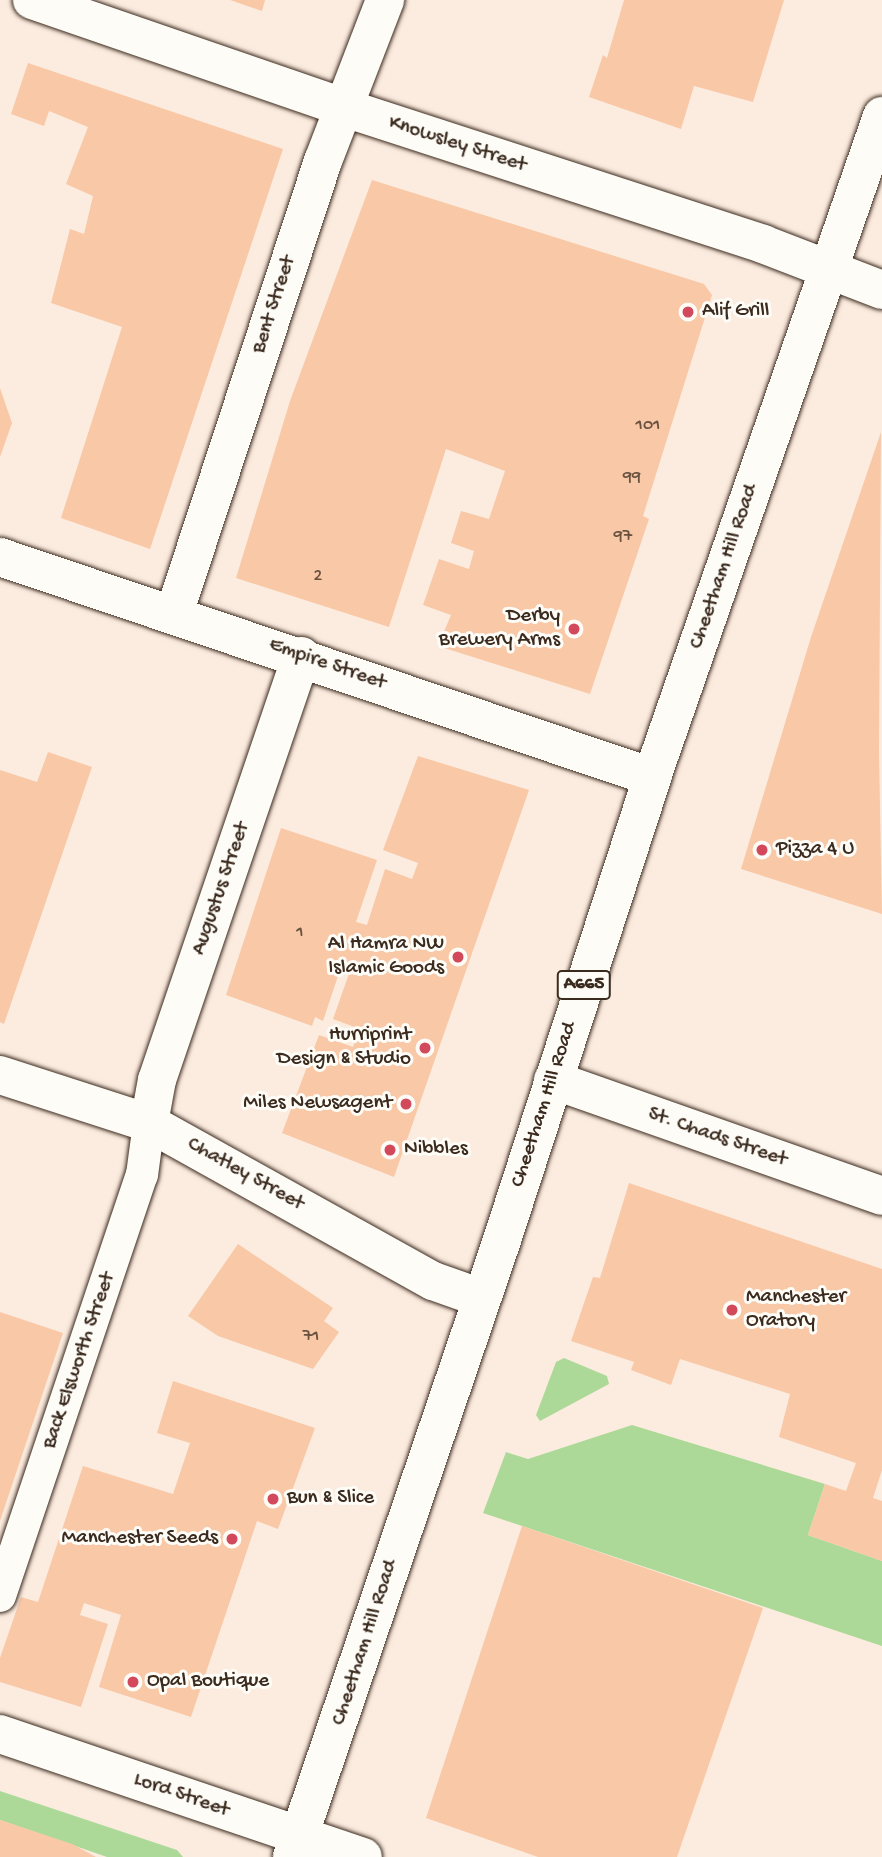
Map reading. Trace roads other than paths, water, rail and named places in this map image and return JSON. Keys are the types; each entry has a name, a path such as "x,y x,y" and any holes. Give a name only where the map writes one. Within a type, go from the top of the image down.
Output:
{"main road":[{"name":"Knowsley Street","path":"32,0 345,108 829,269 882,290"},
{"name":"Bent Street","path":"174,614 323,161 385,0"},
{"name":"Cheetham Hill Road","path":"296,1847 481,1298 652,777 882,116"},
{"name":"Empire Street","path":"0,557 301,656 652,777"},
{"name":"Augustus Street","path":"149,1123 157,1080 301,656"},
{"name":"Chatley Street","path":"0,1075 149,1123 433,1281 481,1298"},
{"name":"St. Chads Street","path":"553,1080 882,1196"},
{"name":"Lord Street","path":"0,1734 296,1847 363,1857"}],"lane":[{"name":"Back Elsworth Street","path":"0,1596 142,1175 149,1123"}],"place":[{"name":"Alif Grill","path":"688,312"},
{"name":"Derby Brewery Arms","path":"574,629"},
{"name":"Pizza 4 U","path":"762,850"},
{"name":"Al Hamra NW Islamic Goods","path":"458,957"},
{"name":"Hurriprint Design & Studio","path":"425,1048"},
{"name":"Miles Newsagent","path":"406,1104"},
{"name":"Nibbles","path":"390,1150"},
{"name":"Manchester Oratory","path":"732,1310"},
{"name":"Bun & Slice","path":"273,1499"},
{"name":"Manchester Seeds","path":"232,1539"},
{"name":"Opal Boutique","path":"133,1682"}]}
